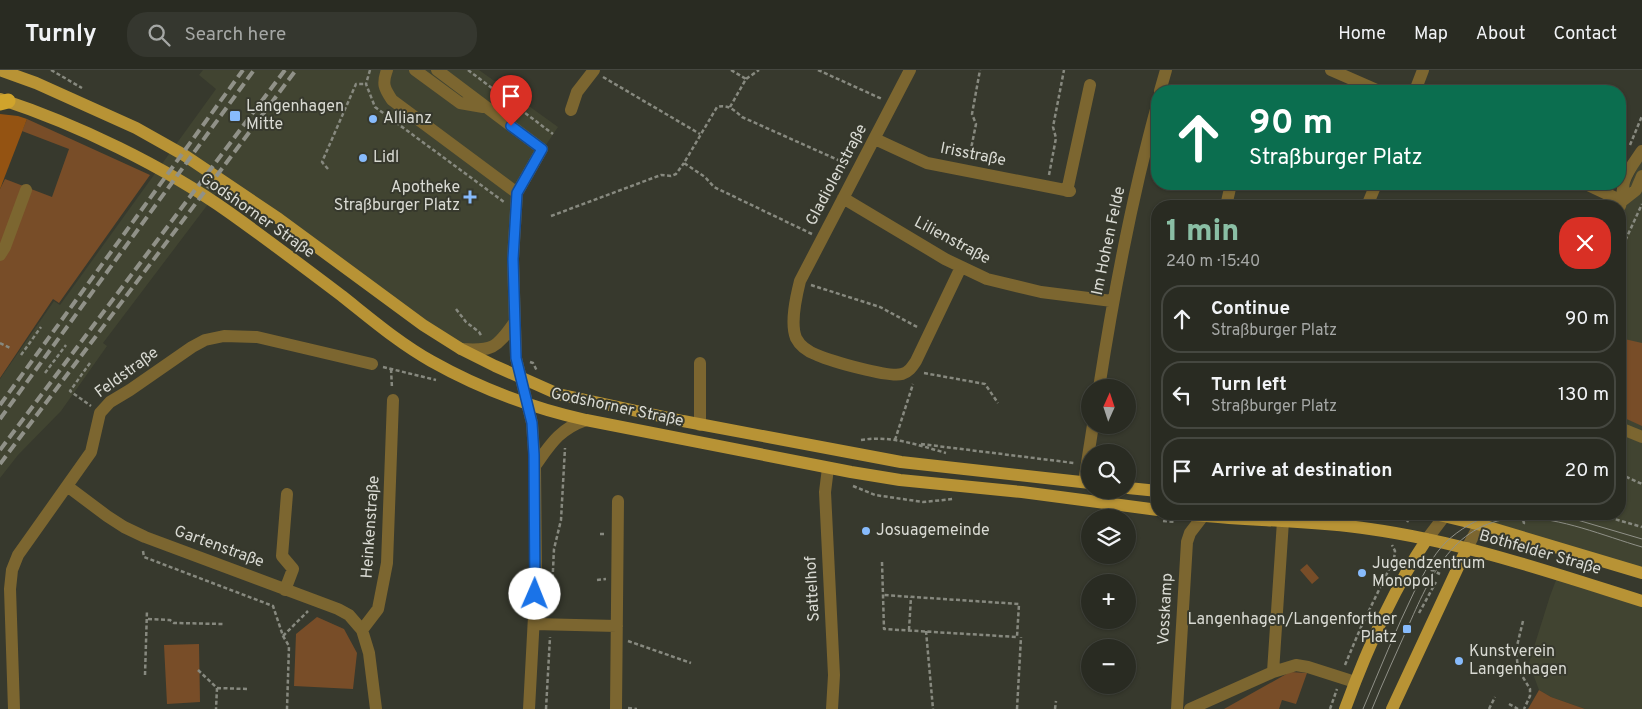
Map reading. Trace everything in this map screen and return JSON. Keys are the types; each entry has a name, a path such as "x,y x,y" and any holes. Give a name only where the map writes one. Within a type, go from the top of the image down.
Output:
{"main road":[{"name":"Godshorner Straße","path":"0,70 36,83 136,128 184,155 279,219 423,325 461,349 558,394 700,424 901,462 1081,482"},
{"path":"21,70 36,83"},
{"name":"Godshorner Straße","path":"3,101 70,125 169,175 228,212 376,323 430,360 475,384 526,404 586,420 828,468 900,480 1022,492 1151,509"},
{"path":"1136,489 1151,490"},
{"path":"1267,520 1370,529 1427,539 1411,563 1376,630 1345,709"},
{"name":"Bothfelder Straße","path":"1484,520 1518,536 1642,573"},
{"name":"Bothfelder Straße","path":"1427,539 1505,558 1642,601"},
{"path":"1392,709 1446,577 1467,548"}],"street":[{"path":"387,70 384,77 384,88 392,100 517,193"},
{"path":"415,70 460,103 485,107"},
{"path":"437,70 542,149 517,193 513,259 516,358 532,423 535,466 536,579 529,709"},
{"path":"571,110 577,92 594,70"},
{"name":"Gladiolenstraße","path":"910,70 800,282 796,296 794,324 796,338 805,348 816,355 890,375 903,374 910,370"},
{"path":"1162,85 1166,70"},
{"path":"1331,70 1365,85"},
{"path":"1417,85 1423,70"},
{"name":"Irisstraße","path":"875,139 928,163 1068,191 1090,85"},
{"name":"Im Hohen Felde","path":"1100,379 1112,301 1128,224 1151,135"},
{"path":"1626,177 1631,166 1642,151"},
{"path":"1624,200 1636,190 1642,176"},
{"path":"0,255 5,247 26,190"},
{"path":"1597,190 1615,200"},
{"name":"Lilienstraße","path":"843,198 961,267 987,279 1020,288 1112,301"},
{"path":"910,370 961,267"},
{"path":"461,349 483,350 491,348 503,339 514,323"},
{"name":"Feldstraße","path":"14,709 10,589 12,570 18,555 91,452 100,413 110,402 192,347 205,340 224,336 257,337 372,364"},
{"path":"700,363 700,424"},
{"name":"Heinkenstraße","path":"362,630 378,609 387,563 393,400"},
{"path":"535,466 559,434 572,425 586,420"},
{"path":"1626,430 1642,437"},
{"name":"Sattelhof","path":"828,468 825,492 834,675 832,709"},
{"name":"Gartenstraße","path":"68,486 107,516 142,536 318,601 349,615 362,630"},
{"path":"286,590 293,569 282,556 287,494"},
{"path":"616,709 618,501"},
{"name":"Vosskamp","path":"1177,709 1187,542 1190,533 1200,520"},
{"path":"1427,539 1438,520"},
{"path":"1467,548 1481,520"},
{"path":"1273,672 1283,521"},
{"path":"534,624 617,626"},
{"path":"362,630 369,652 376,709"},
{"path":"1190,709 1273,672 1296,665 1355,682"}],"path":[{"path":"370,70 366,84 375,106 515,210"},
{"path":"468,70 553,134"},
{"path":"594,70 700,134"},
{"path":"731,70 746,78"},
{"path":"730,107 746,78 759,70"},
{"path":"818,70 892,104"},
{"path":"966,170 976,124 972,114 980,70"},
{"path":"1047,186 1056,138 1053,127 1064,70"},
{"path":"328,168 322,162 356,84 366,84"},
{"path":"550,216 661,175 672,176 676,174 717,107 724,105 730,107 742,117 859,169"},
{"path":"1627,150 1642,116"},
{"path":"684,163 705,177 714,187 822,239"},
{"path":"1626,239 1642,204"},
{"path":"800,282 880,307 929,333"},
{"path":"456,309 466,322 480,332 484,343"},
{"path":"21,356 41,327"},
{"path":"0,343 10,348"},
{"path":"45,373 66,345"},
{"path":"90,363 70,391 100,413"},
{"path":"372,364 445,382"},
{"path":"391,369 393,400"},
{"path":"910,370 985,384 998,403"},
{"path":"895,440 912,384"},
{"path":"912,443 1081,464"},
{"path":"546,709 554,549 560,520 565,445"},
{"path":"1626,477 1642,484"},
{"path":"1518,536 1524,523 1523,520"},
{"path":"1620,520 1642,527"},
{"path":"142,536 144,557 274,606 288,646 287,709"},
{"path":"1361,627 1394,559 1395,551 1392,544"},
{"path":"882,562 884,629 1017,637 1019,604 883,595"},
{"path":"1411,563 1446,577 1419,613"},
{"path":"909,630 911,597"},
{"path":"283,636 318,601"},
{"path":"145,675 147,610"},
{"path":"148,619 170,620 174,623 224,624"},
{"path":"1523,621 1516,650 1518,669 1530,689 1530,696 1524,709"},
{"path":"926,631 933,709"},
{"path":"1017,709 1021,637"},
{"path":"617,642 631,641 691,663"},
{"path":"198,670 217,688 247,689"},
{"path":"216,709 217,688"},
{"path":"1489,709 1495,698"},
{"path":"1055,709 1056,701"},
{"path":"1509,704 1518,709"}],"shaded area":[{"path":"203,70 479,70 558,127 523,179 514,323 503,339 461,349 224,183 103,343 107,346 61,411 18,455 0,478 0,379 54,301 60,305 216,89 199,75"},
{"path":"0,114 27,119 0,189"},
{"path":"27,119 150,175 59,303 53,299 0,378 0,189 5,179 52,197 69,149 22,131"},
{"path":"1642,158 1642,574 1485,526 1485,520 1626,520 1626,200 1623,200"},
{"path":"1626,339 1642,343 1642,426 1626,419"},
{"path":"1307,564 1319,578 1312,584 1300,570"},
{"path":"1558,575 1642,601 1642,709 1585,709 1551,697 1539,690 1529,663"},
{"path":"317,617 344,629 357,653 353,689 294,686 296,634"},
{"path":"199,644 200,702 167,704 164,645"},
{"path":"1290,672 1307,673 1296,704 1282,700 1279,709 1224,709"},
{"path":"1539,690 1551,697 1585,709 1528,709"}],"tram line":[{"path":"1363,709 1408,605 1432,559 1446,542 1468,525 1478,520"},
{"path":"1372,709 1425,590 1448,554 1478,528 1506,520"},
{"path":"1544,520 1582,528 1642,547"},
{"path":"1577,520 1642,539"}],"railway":[{"path":"0,405 243,70"},
{"path":"0,419 254,70"},
{"path":"0,450 285,70"},
{"path":"0,464 296,70"}],"place":[{"name":"Langenhagen Mitte","path":"235,116"},
{"name":"Allianz","path":"373,119"},
{"name":"Lidl","path":"363,158"},
{"name":"Apotheke Straßburger Platz","path":"470,197"},
{"name":"Josuagemeinde","path":"866,531"},
{"name":"Jugendzentrum Monopol","path":"1362,573"},
{"name":"Langenhagen/Langenforther Platz","path":"1407,629"},
{"name":"Kunstverein Langenhagen","path":"1459,661"}],"route":[{"path":"511,126 542,149 523,179 517,193 513,259 516,358 532,423 535,466 535,594"}]}
